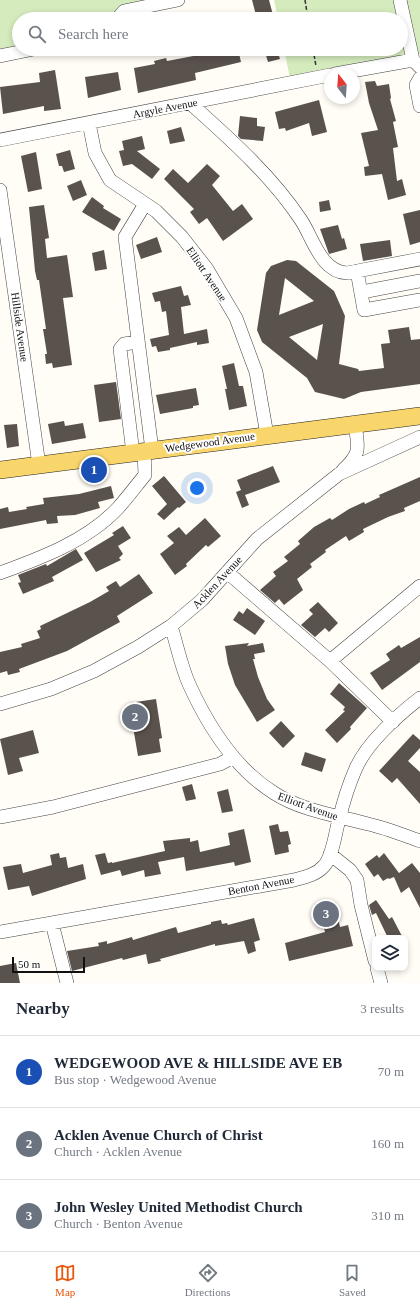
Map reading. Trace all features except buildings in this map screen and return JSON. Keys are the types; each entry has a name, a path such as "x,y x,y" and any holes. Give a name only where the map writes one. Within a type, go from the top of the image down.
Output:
{"main road":[{"name":"Wedgewood Avenue","path":"0,470 420,416"}],"street":[{"path":"123,12 178,0"},
{"path":"400,0 403,12"},
{"path":"360,71 416,64 408,32"},
{"path":"0,56 12,54"},
{"name":"Argyle Avenue","path":"0,140 324,76"},
{"path":"420,78 416,85 420,106"},
{"path":"190,103 230,138 280,190 309,232 327,265 340,272 357,271 420,259"},
{"name":"Elliott Avenue","path":"89,123 95,153 110,180 156,211 182,237 207,269 236,318 256,372 267,435"},
{"name":"Hillside Avenue","path":"0,190 2,213 39,465"},
{"path":"0,573 57,551 90,531 117,509 145,475 138,342 125,238 145,204"},
{"path":"357,271 362,292 364,310 420,300"},
{"path":"362,292 420,281"},
{"path":"138,342 124,344 120,349 143,452"},
{"path":"339,474 352,462 358,450 355,424"},
{"name":"Acklen Avenue","path":"0,704 51,688 94,670 138,647 171,626 202,600 256,539 339,474 420,437"},
{"path":"227,572 330,662 393,722"},
{"path":"330,662 420,586"},
{"name":"Elliott Avenue","path":"171,626 189,683 211,727 239,764 274,793 294,802 339,818 370,824 420,841"},
{"name":"Benton Avenue","path":"0,932 294,880 315,874 325,866 330,854 339,818 356,767 369,748 393,722 418,703"},
{"path":"0,817 53,807 220,764 233,757"},
{"path":"330,854 350,870 357,880 361,905 372,949"},
{"path":"52,923 67,983"},
{"path":"378,971 381,983"}],"path":[{"path":"305,0 307,12"},
{"path":"316,56 324,76"}],"green space":[{"path":"0,0 178,0 139,12 12,12 12,52 0,56"},
{"path":"274,0 420,0 420,54 358,68 324,68 324,76 291,83 285,56 408,56 408,12 277,12"}],"place":[{"name":"WEDGEWOOD AVE & HILLSIDE AVE EB","path":"94,470"},
{"name":"Acklen Avenue Church of Christ","path":"135,717"},
{"name":"John Wesley United Methodist Church","path":"326,914"}]}
